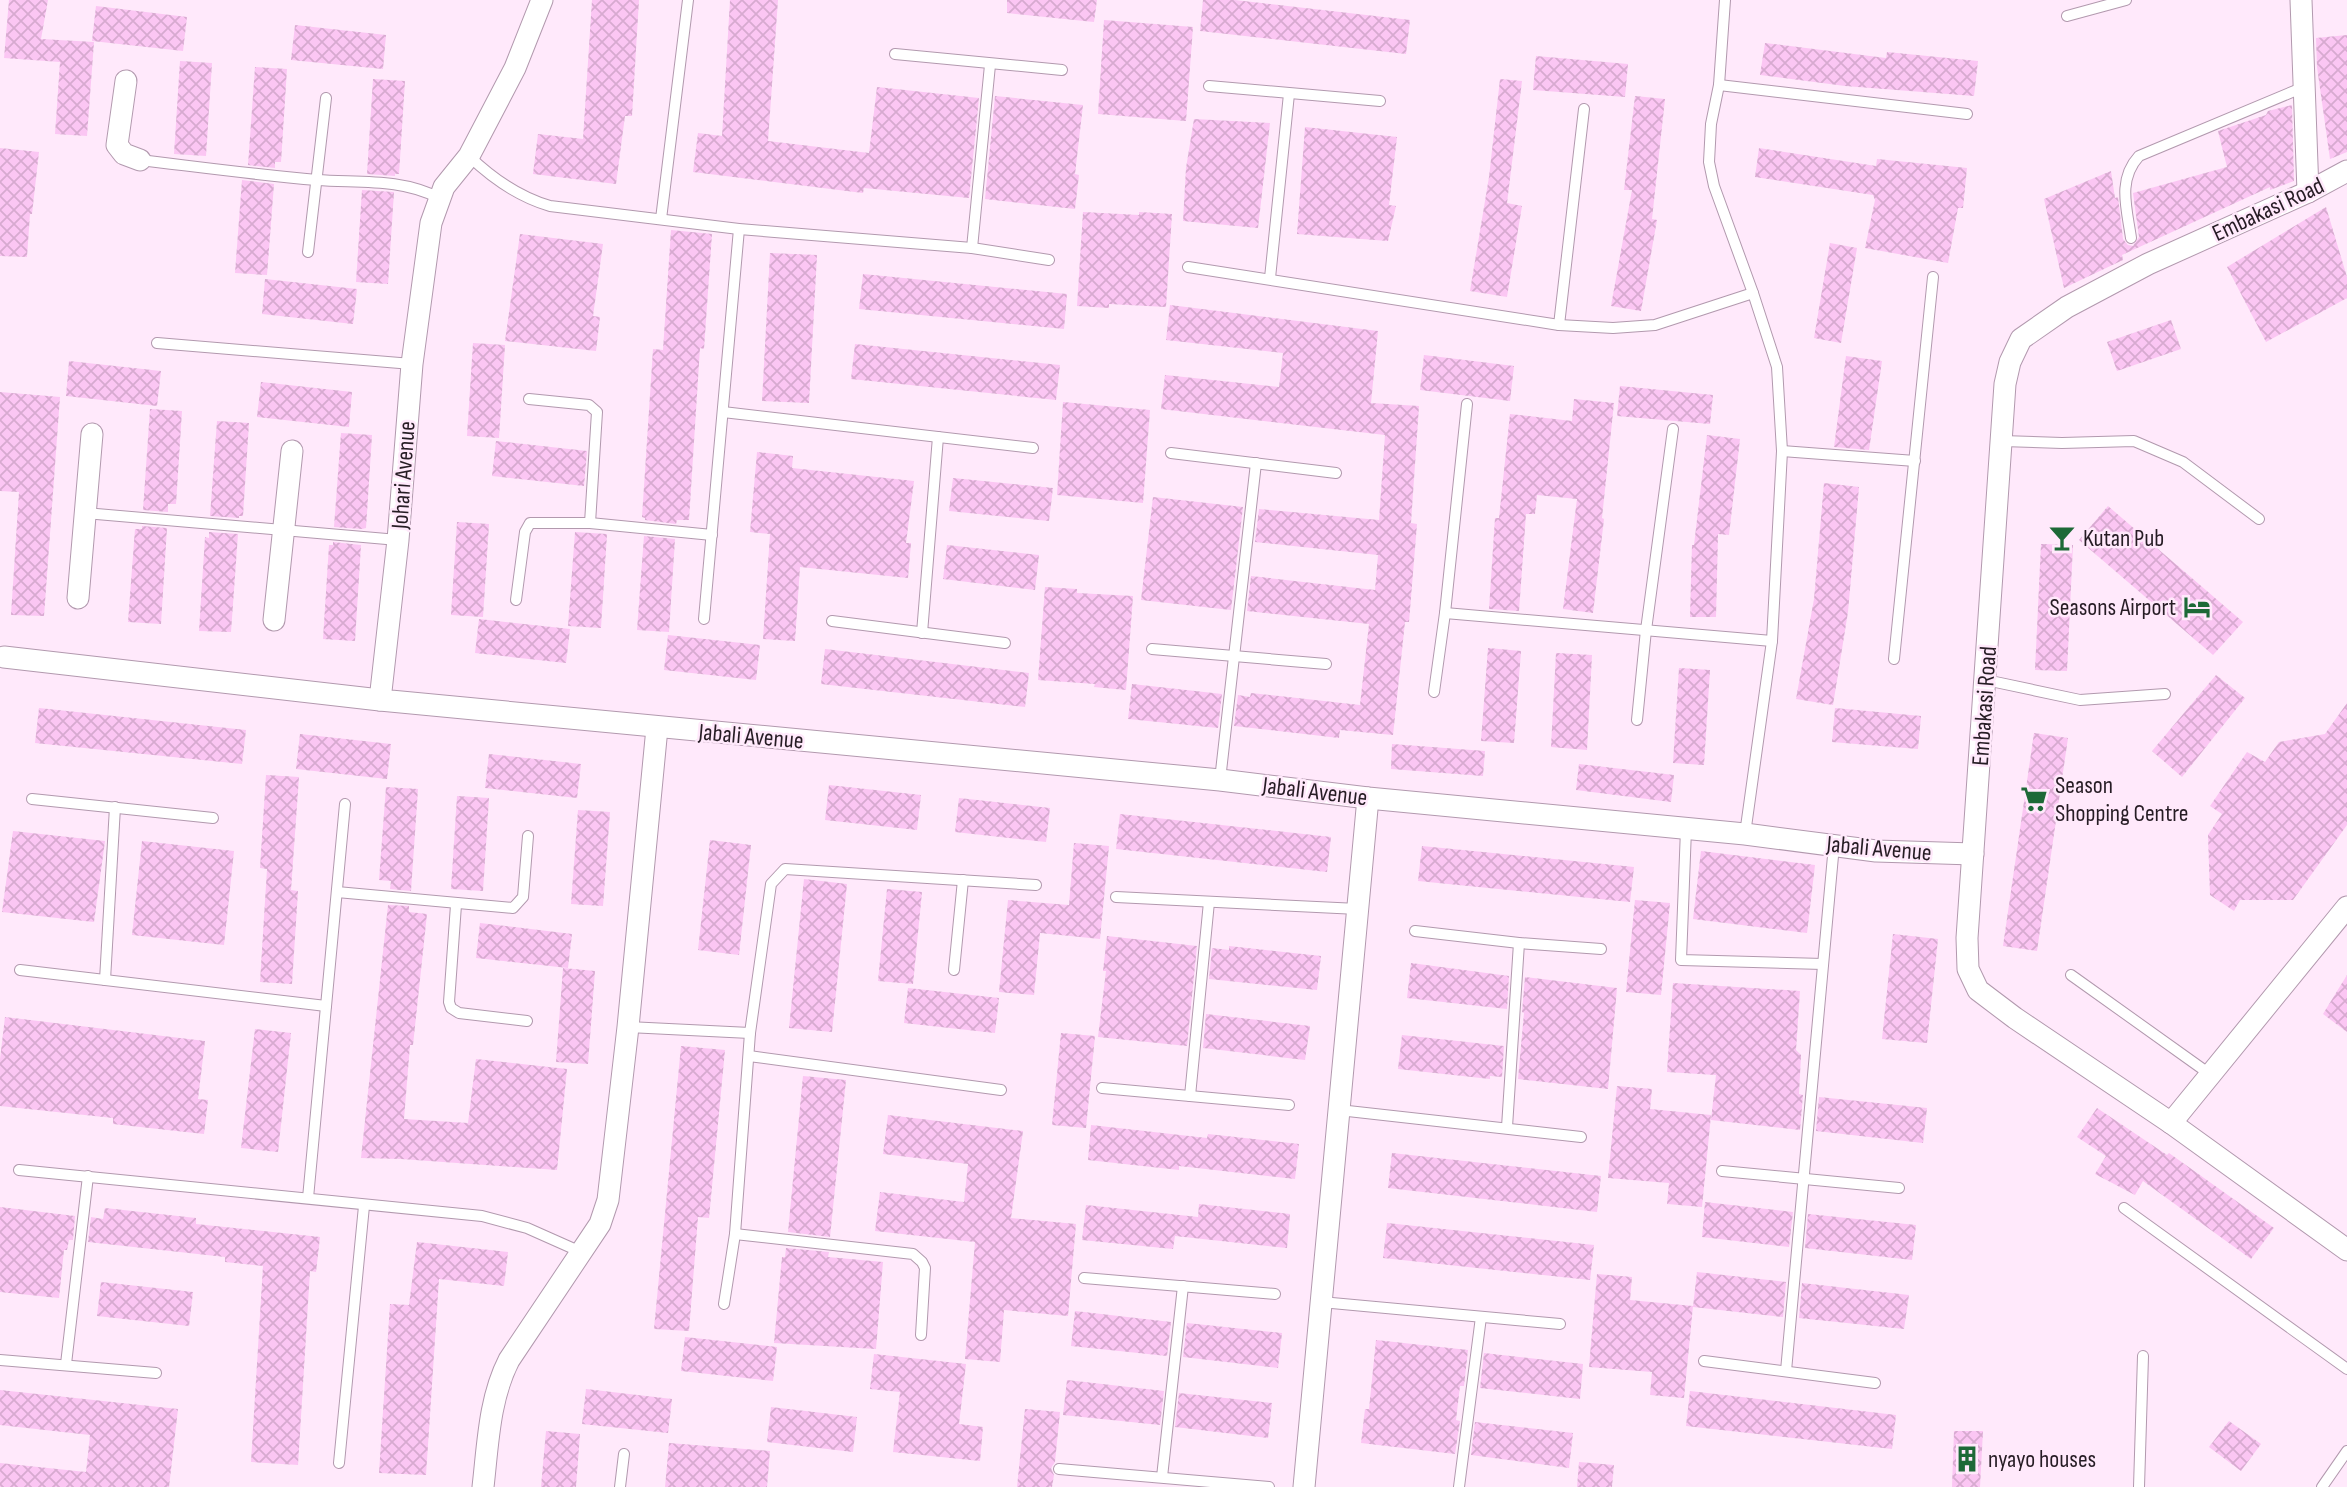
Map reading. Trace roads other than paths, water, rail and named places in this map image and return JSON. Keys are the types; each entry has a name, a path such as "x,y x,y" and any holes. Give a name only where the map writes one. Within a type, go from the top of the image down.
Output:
{"street":[{"name":"Johari Avenue","path":"380,701 398,540 412,364 431,223 444,187 469,156 516,68 542,0"},
{"path":"2301,0 2308,192"},
{"path":"126,81 117,145 124,154 140,160"},
{"name":"Embakasi Road","path":"2347,171 2308,192 2148,264 2067,307 2021,339 2010,362 2005,384 1967,938 1968,969 1978,990 2171,1123 2347,1250"},
{"path":"78,598 92,434"},
{"path":"274,620 292,451"},
{"path":"4,657 380,701 657,727 611,1185 600,1224 500,1377 492,1407 482,1487"},
{"name":"Jabali Avenue","path":"657,727 1220,780 1368,798 1745,834 1875,851 1973,855"},
{"path":"1304,1487 1368,798"},
{"path":"2171,1123 2347,907"}],"lane":[{"path":"661,219 688,0"},
{"path":"1725,0 1719,85 1711,124 1709,162 1714,186 1754,293 1777,367 1783,451 1772,641 1745,834"},
{"path":"2067,16 2126,0"},
{"path":"895,54 1062,70"},
{"path":"972,248 990,65"},
{"path":"1719,85 1967,114"},
{"path":"1209,86 1380,101"},
{"path":"2131,238 2125,182 2128,169 2139,156 2304,87"},
{"path":"1270,278 1289,94"},
{"path":"308,251 326,97"},
{"path":"1559,325 1584,110"},
{"path":"469,156 498,181 534,201 550,206 739,229 972,248 1049,260"},
{"path":"140,160 316,180 393,183 419,189 439,198"},
{"path":"704,619 739,229"},
{"path":"1188,267 1559,325 1613,328 1655,325 1754,293"},
{"path":"1894,659 1933,277"},
{"path":"157,343 412,364"},
{"path":"529,399 589,405 597,412 590,523"},
{"path":"1434,692 1467,404"},
{"path":"723,412 1033,448"},
{"path":"1637,719 1673,429"},
{"path":"922,633 939,437"},
{"path":"2002,441 2134,441 2183,462 2259,519"},
{"path":"1783,451 1915,461"},
{"path":"1171,453 1336,473"},
{"path":"1220,780 1256,463"},
{"path":"85,513 398,540"},
{"path":"516,600 525,531 530,523 590,523 712,536"},
{"path":"1445,613 1772,641"},
{"path":"832,621 1005,643"},
{"path":"1152,649 1326,664"},
{"path":"1986,680 2080,700 2165,694"},
{"path":"32,799 214,818"},
{"path":"308,1198 345,804"},
{"path":"105,980 115,807"},
{"path":"1686,829 1681,960 1823,964"},
{"path":"337,892 508,908 517,905 523,897 528,836"},
{"path":"1786,1371 1834,845"},
{"path":"724,1304 735,1234 750,1033 771,884 785,869 1036,885"},
{"path":"954,970 962,880"},
{"path":"1116,897 1358,909"},
{"path":"1190,1096 1209,902"},
{"path":"457,905 449,1002 451,1009 459,1013 527,1021"},
{"path":"1415,930 1519,943 1601,949"},
{"path":"1507,1127 1519,943"},
{"path":"20,970 326,1006"},
{"path":"2071,975 2211,1076"},
{"path":"628,1027 750,1033"},
{"path":"749,1056 1001,1090"},
{"path":"1102,1088 1289,1105"},
{"path":"1339,1110 1581,1137"},
{"path":"19,1170 482,1216 527,1228 581,1252"},
{"path":"1722,1171 1899,1188"},
{"path":"66,1364 88,1176"},
{"path":"339,1463 363,1206"},
{"path":"2124,1208 2347,1369"},
{"path":"735,1234 914,1254 925,1269 921,1335"},
{"path":"1084,1278 1275,1294"},
{"path":"1162,1477 1183,1286"},
{"path":"1321,1302 1560,1324"},
{"path":"1459,1487 1481,1317"},
{"path":"2138,1487 2143,1356"},
{"path":"0,1360 156,1373"},
{"path":"1704,1361 1875,1383"},
{"path":"2322,1487 2347,1451"},
{"path":"620,1487 624,1454"},
{"path":"1059,1469 1269,1487"}],"place":[{"name":"Kutan Pub","path":"2062,538"},
{"name":"Seasons Airport","path":"2197,607"},
{"name":"Season Shopping Centre","path":"2034,799"},
{"name":"nyayo houses","path":"1967,1459"}]}
